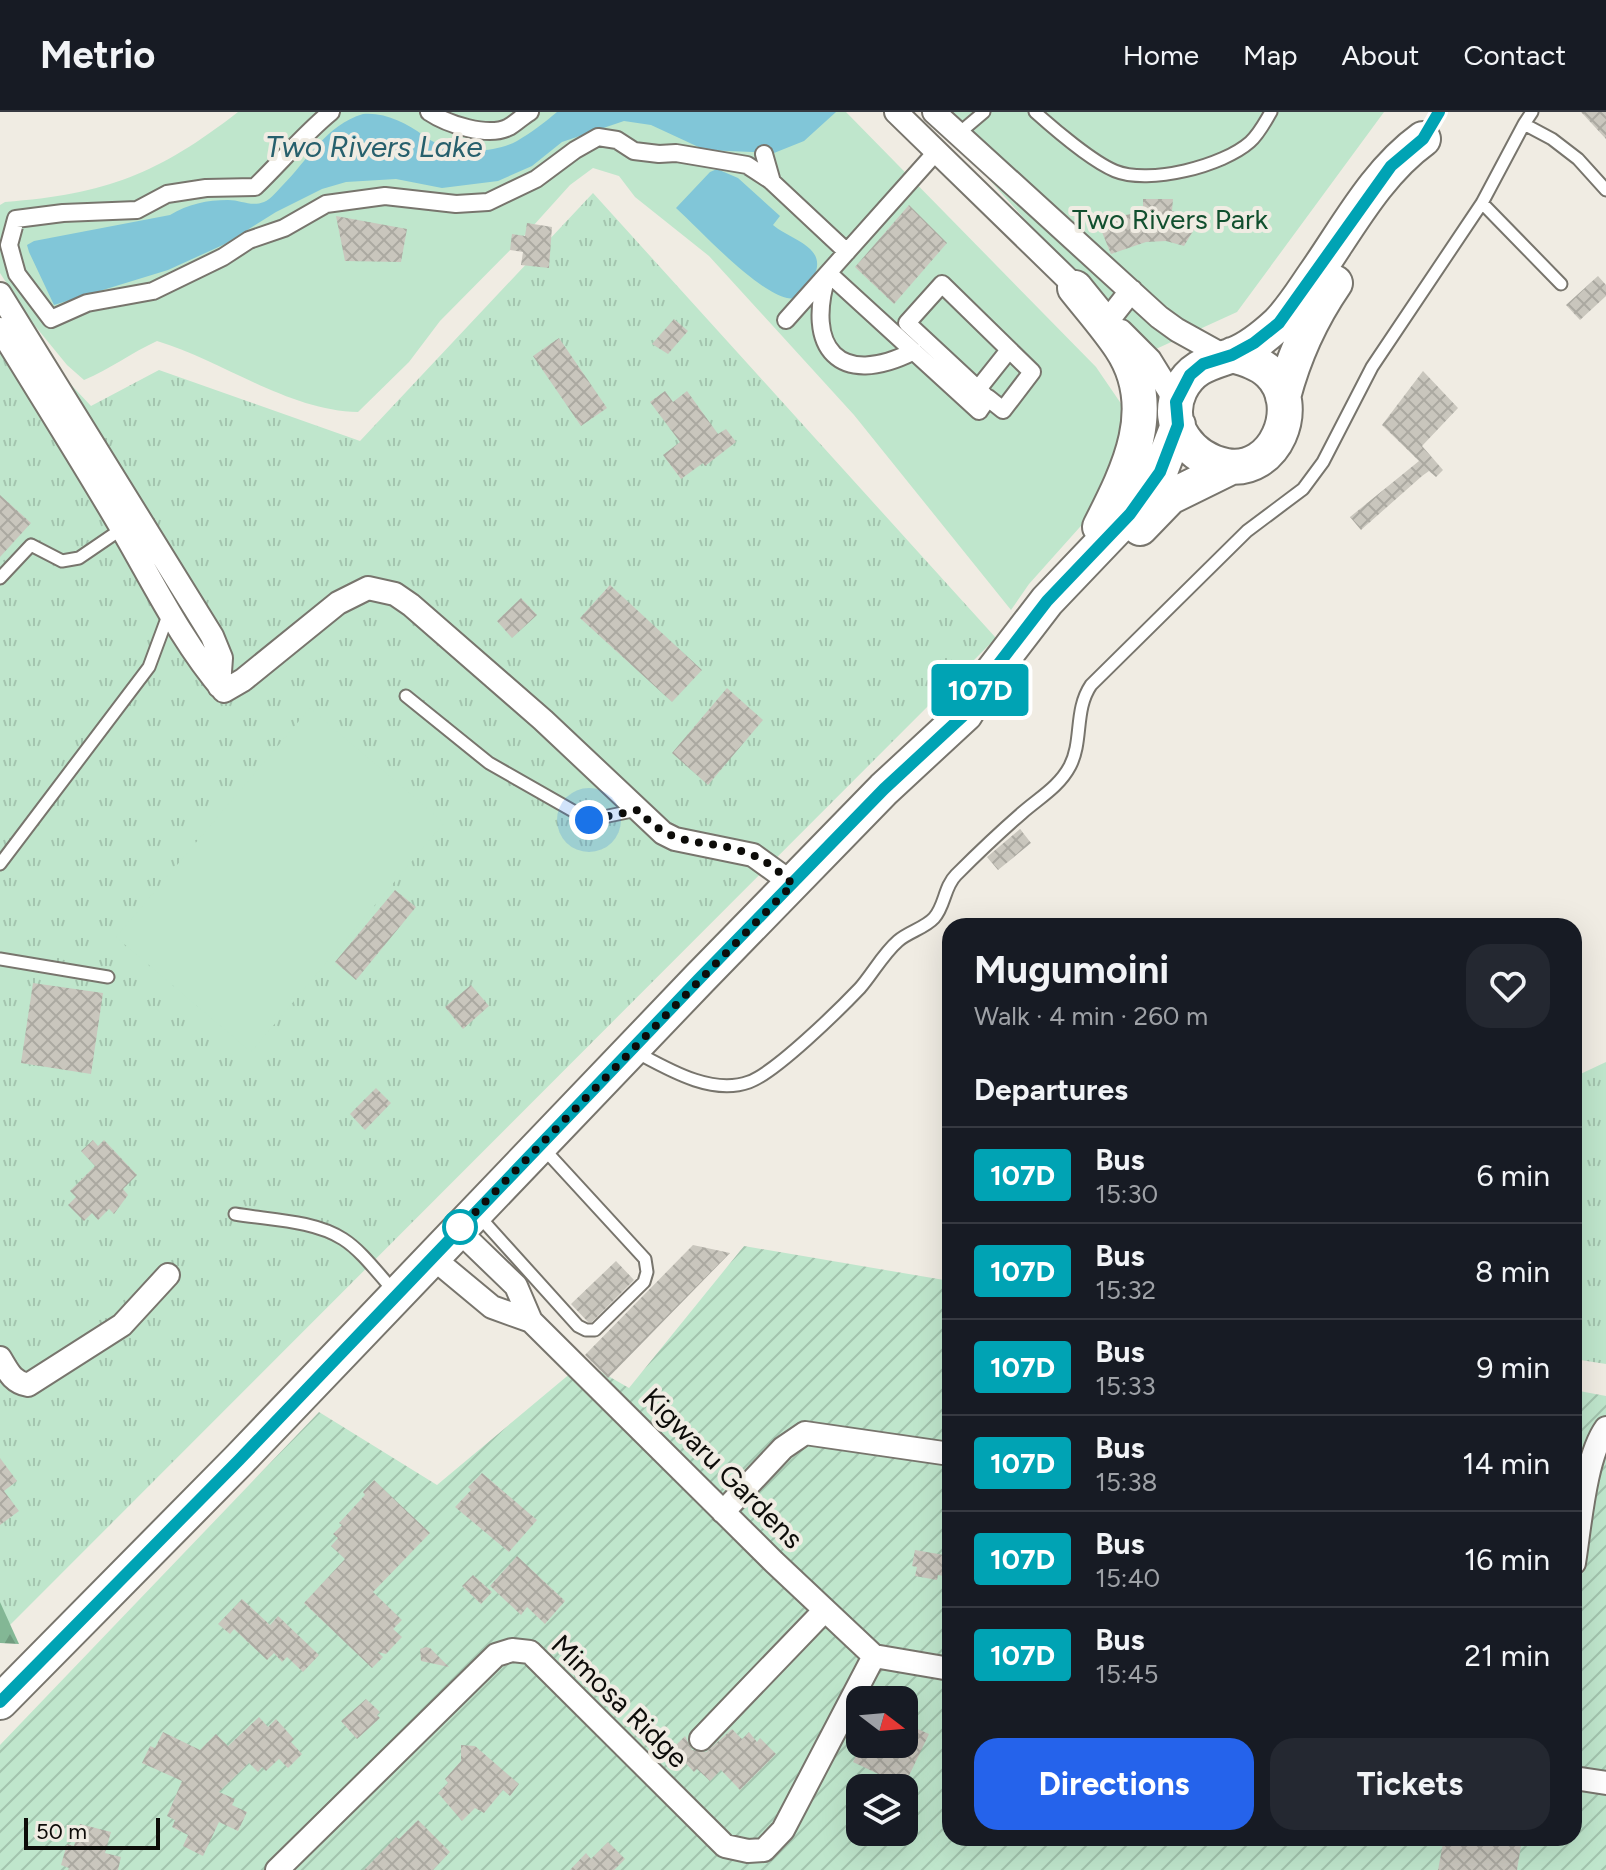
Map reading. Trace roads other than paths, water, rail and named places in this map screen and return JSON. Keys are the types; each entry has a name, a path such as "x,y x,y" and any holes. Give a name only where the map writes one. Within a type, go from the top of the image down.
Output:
{"main road":[{"path":"965,714 1013,644 1079,566 1130,514 1160,472 1190,375 1203,364 1254,343 1279,323 1391,166 1431,125"},
{"path":"1283,397 1292,362 1319,307 1407,174 1431,125"},
{"path":"1075,288 1121,348 1138,384 1140,402 1137,441 1131,463 1079,566"},
{"path":"0,1702 398,1296 884,789 965,714 993,693 1068,611 1112,556 1170,497 1231,467 1251,464 1266,454 1278,439 1285,414 1278,384 1266,370 1252,361 1228,356"},
{"path":"1177,414 1190,449 1212,462 1231,467"}],"street":[{"path":"331,112 308,131 294,150 255,187 206,188 167,194 137,210 63,213 16,219 9,245 17,274 51,319 87,303 153,291 223,257 249,240 284,228 326,204 385,196 456,204 488,202 536,179 598,137 617,140 634,151 676,153 747,165 772,182 847,252"},
{"path":"429,112 464,128 493,130 507,128 530,112"},
{"path":"896,112 1150,360 1177,414"},
{"path":"934,112 1177,330 1228,356"},
{"path":"786,320 847,252 960,136"},
{"path":"764,154 772,182"},
{"path":"828,273 979,411 983,393 1009,350"},
{"path":"828,273 820,298 819,316 823,338 835,355 860,367 891,363 914,351"},
{"path":"942,284 1009,350 1032,372 1003,410 907,323 942,284"},
{"path":"1109,319 1131,291"},
{"path":"0,294 130,521 169,612 224,691 232,688 347,597 368,588 395,594 431,621 553,730 650,823 675,839 753,855 793,884"},
{"path":"0,329 212,636 221,658 219,686"},
{"name":"Kigwaru Gardens","path":"467,1221 516,1286 531,1321 723,1512 874,1656"},
{"name":"Kigwaru Gardens","path":"433,1258 492,1307 531,1321"},
{"path":"0,1358 11,1377 20,1384 28,1385 122,1325 168,1275"},
{"path":"1582,1515 1589,1473 1600,1435 1606,1428"},
{"path":"723,1512 783,1448 805,1433 942,1453"},
{"path":"701,1739 825,1610"},
{"name":"Mimosa Ridge","path":"277,1870 496,1655 512,1650 530,1652 725,1846 748,1851 764,1850 783,1830 874,1656"},
{"path":"874,1656 942,1668"},
{"path":"1582,1779 1606,1783"}],"lane":[{"path":"960,136 984,112"},
{"path":"1035,112 1115,171 1143,174 1194,170 1238,151 1253,139 1271,112"},
{"path":"632,1050 695,1080 732,1085 750,1082 780,1061 861,987 898,941 933,919 950,882 1023,812 1057,785 1070,766 1077,745 1081,705 1091,685 1247,531 1303,489 1323,462 1372,367 1482,203 1532,112"},
{"path":"1524,124 1552,139 1578,159 1606,190"},
{"path":"1482,203 1561,284"},
{"path":"0,578 31,545 62,561 79,558 130,521"},
{"path":"0,864 149,667 169,612"},
{"path":"406,696 489,763 589,820 638,810"},
{"path":"0,959 108,977"},
{"path":"467,1221 578,1326 586,1330 595,1330 644,1282 647,1272 645,1259 540,1145"},
{"path":"235,1214 329,1231 346,1240 398,1296"}],"water":[{"name":"Two Rivers Lake","path":"557,112 836,112 804,141 774,153 705,150 651,125 624,121 562,142 532,166 498,181 442,188 396,179 346,182 322,189 276,212 225,244 168,270 54,305 27,245 34,241 170,215 205,202 264,202 338,126 363,114 395,119 445,146 482,150 517,141"},
{"path":"717,169 738,178 780,216 773,225 815,255 815,274 798,296 787,298 760,284 676,208 710,172"}],"park label":[{"name":"Two Rivers Park","path":"1170,219"}]}
